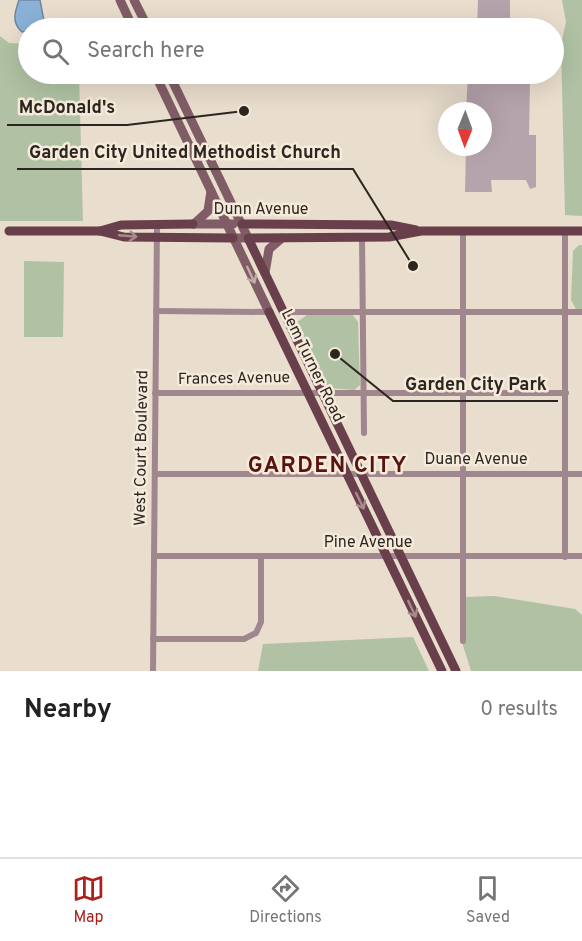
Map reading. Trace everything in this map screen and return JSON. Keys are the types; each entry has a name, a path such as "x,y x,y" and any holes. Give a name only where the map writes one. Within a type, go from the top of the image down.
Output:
{"main road":[{"path":"120,0 128,18"},
{"path":"134,0 142,16 140,18"},
{"name":"Lem Turner Road","path":"160,84 442,671"},
{"name":"Lem Turner Road","path":"175,84 456,671"},
{"path":"193,224 208,211 211,191"},
{"name":"Dunn Avenue","path":"100,231 121,225 242,224 392,225 421,231"},
{"name":"Dunn Avenue","path":"4,231 100,231 124,237 233,238 389,237 421,231 582,231"},
{"path":"265,273 269,249 282,238"}],"street":[{"name":"West Court Boulevard","path":"153,671 157,225"},
{"path":"463,231 463,641"},
{"path":"565,231 565,556"},
{"path":"362,237 364,433"},
{"path":"156,311 269,312"},
{"path":"284,312 582,312"},
{"name":"Frances Avenue","path":"155,393 566,393"},
{"name":"Duane Avenue","path":"155,474 582,474"},
{"name":"Pine Avenue","path":"154,555 582,556"},
{"path":"153,639 244,639 256,633 261,622 261,556"}],"green space":[{"path":"562,0 582,0 582,216 565,215 562,84 564,84 566,22"},
{"path":"0,36 9,43 18,43 18,84 79,84 83,221 0,221"},
{"path":"582,245 582,310 576,309 571,300 573,251"},
{"path":"24,261 64,262 63,337 24,337"},
{"path":"352,314 358,322 360,385 354,390 328,388 297,322 307,315"},
{"path":"494,596 575,609 582,615 582,671 471,671 462,642 466,642 466,597"},
{"path":"413,637 429,671 258,671 263,644"}],"water":[{"path":"19,0 40,0 43,18 18,18 18,27 15,17"}],"building":[{"path":"478,0 510,0 510,18 477,18"},
{"path":"467,84 530,84 529,135 536,135 536,187 530,189 526,180 491,180 492,192 465,192 466,156 492,156 492,102 466,102"}],"place":[{"name":"McDonald's","path":"244,111"},
{"name":"Garden City United Methodist Church","path":"413,266"},
{"name":"Garden City Park","path":"335,354"}],"district":[{"name":"GARDEN CITY","path":"328,466"}]}
